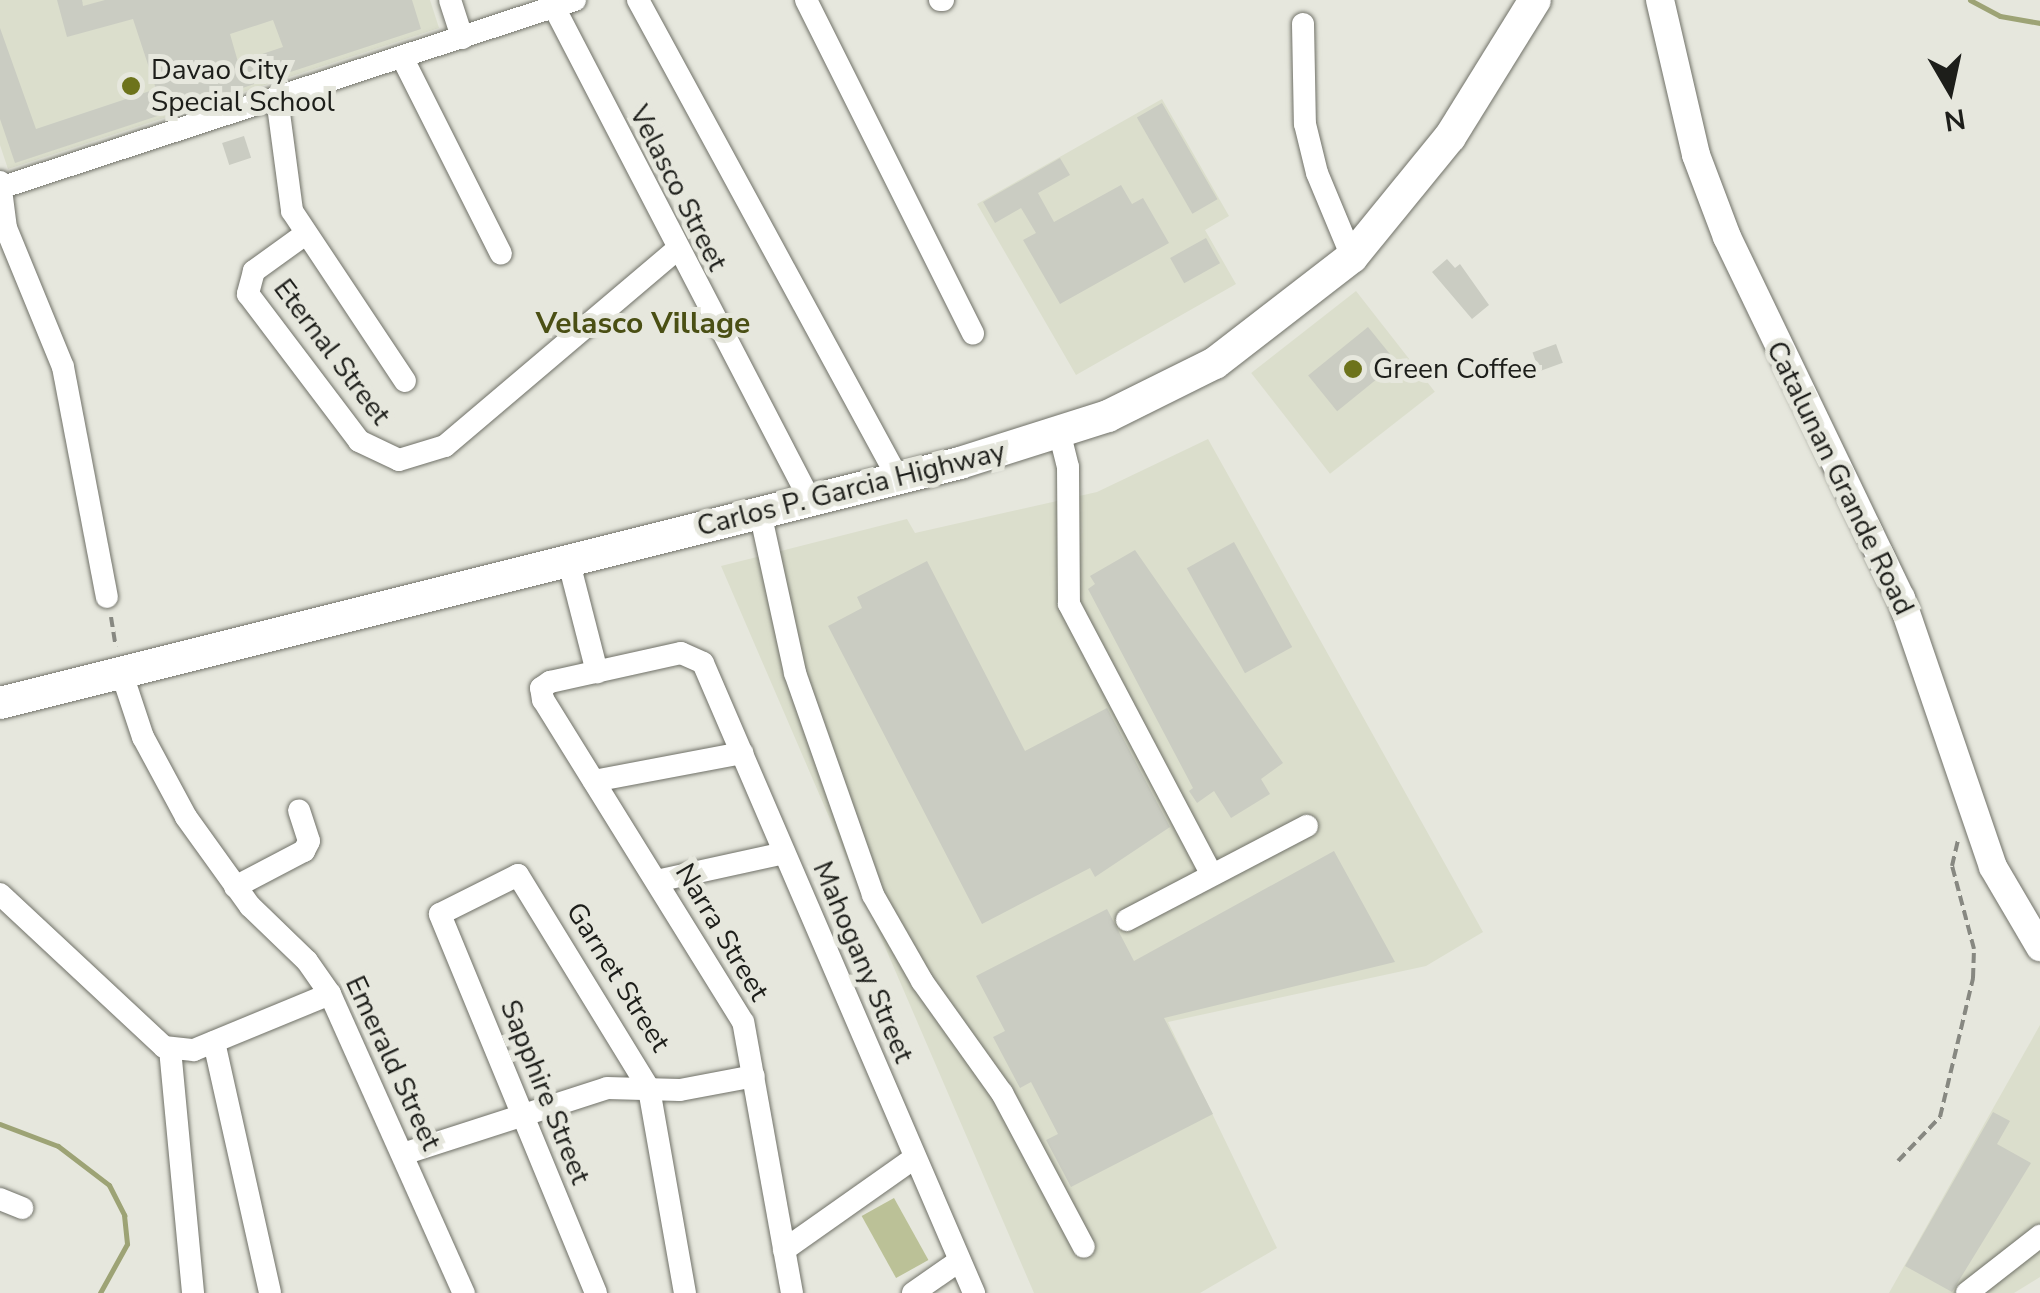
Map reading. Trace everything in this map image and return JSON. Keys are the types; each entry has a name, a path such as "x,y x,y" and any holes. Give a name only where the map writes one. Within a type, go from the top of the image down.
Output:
{"highway":[{"name":"Carlos P. Garcia Highway","path":"0,704 1060,435 1215,363 1352,257 1450,137 1535,0"}],"main road":[{"name":"Catalunan Grande Road","path":"1660,0 1689,129 1753,300 1913,625 1978,824 2009,901 2040,947"}],"street":[{"path":"450,0 462,38"},
{"path":"638,0 898,478"},
{"path":"806,0 973,334"},
{"path":"107,597 63,367 6,228 1,186 564,4"},
{"name":"Velasco Street","path":"564,4 676,250 810,500"},
{"path":"1303,24 1306,124 1317,172 1352,257"},
{"path":"402,57 501,254"},
{"name":"Eternal Street","path":"277,98 287,192 304,235 405,380"},
{"name":"Eternal Street","path":"304,235 254,272 248,294 358,441 399,460 445,446 676,250"},
{"path":"1060,435 1068,466 1070,604 1212,875"},
{"path":"760,512 795,674 873,895 922,981 1002,1093 1084,1247"},
{"path":"568,559 597,672"},
{"name":"Mahogany Street","path":"597,672 695,656 742,753 974,1293"},
{"name":"Emerald Street","path":"121,671 156,767 235,886 330,994 464,1293"},
{"name":"Narra Street","path":"597,672 541,688 743,1022 792,1293"},
{"path":"594,781 742,753"},
{"path":"235,886 304,851 308,840 300,811"},
{"path":"1127,920 1307,826"},
{"path":"657,881 784,853"},
{"name":"Garnet Street","path":"440,914 518,876 648,1088 685,1293"},
{"path":"2,900 150,1038 170,1048 214,1042 330,994"},
{"name":"Sapphire Street","path":"440,914 596,1293"},
{"path":"214,1042 270,1293"},
{"path":"170,1048 193,1293"},
{"path":"403,1154 607,1088 648,1088 754,1076"},
{"path":"784,1250 914,1159"},
{"path":"1967,1293 2040,1236"},
{"path":"913,1293 959,1261"}],"path":[{"path":"1898,1160 1926,1136 1948,1094 1974,949 1952,853 1978,824"}],"shaded area":[{"name":"Davao City Special School","path":"0,0 430,0 439,28 8,169 0,145"},
{"path":"1162,99 1229,216 1205,230 1236,284 1076,375 977,204"},
{"path":"1356,291 1435,392 1330,474 1251,373"},
{"path":"1208,439 1483,932 1426,966 1168,1022 1277,1248 1200,1293 1034,1293 721,566 907,519 915,533 1097,492"},
{"path":"2040,1025 2040,1277 2014,1293 1889,1293"}],"green space":[{"path":"894,1198 928,1260 896,1278 862,1216"}],"building":[{"name":"Davao City Special School","path":"57,0 82,0 83,6 105,0 412,0 421,29 15,163 0,119 0,28 36,129 156,89 133,19 67,37","holes":["273,20 283,47 238,62 230,34"]},
{"path":"1162,103 1218,199 1192,214 1137,118"},
{"path":"244,136 251,158 229,165 222,143"},
{"path":"1060,158 1070,175 1038,193 1054,222 1121,185 1132,204 1143,198 1169,243 1060,304 1023,240 1036,233 1021,208 995,223 983,202"},
{"path":"1206,238 1220,263 1184,283 1170,258"},
{"path":"1447,259 1455,268 1460,264 1489,305 1472,319 1432,272"},
{"name":"Green Coffee","path":"1368,327 1397,363 1337,411 1308,375"},
{"path":"1556,344 1563,363 1539,371 1533,353"},
{"path":"1234,542 1292,647 1245,673 1187,568"},
{"path":"1135,550 1283,763 1261,779 1270,794 1231,818 1214,791 1197,803 1189,791 1193,788 1088,589 1095,584 1090,576"},
{"path":"927,561 1025,751 1107,708 1170,827 1095,877 1090,868 982,924 828,626 862,608 857,597"},
{"path":"1334,851 1395,962 1164,1018 1213,1114 1071,1187 1046,1140 1058,1134 1031,1082 1020,1088 993,1037 1005,1031 976,976 1107,909 1134,961"},
{"path":"1993,1112 2010,1121 1997,1144 2031,1163 1952,1292 1905,1266"}],"waterway":[{"path":"1970,0 2000,16 2040,23"},
{"path":"0,1124 58,1146 109,1185 124,1215 127,1244 100,1293"}],"place":[{"name":"Davao City Special School","path":"131,86"},
{"name":"Green Coffee","path":"1353,369"}],"district":[{"name":"Velasco Village","path":"643,324"}]}
